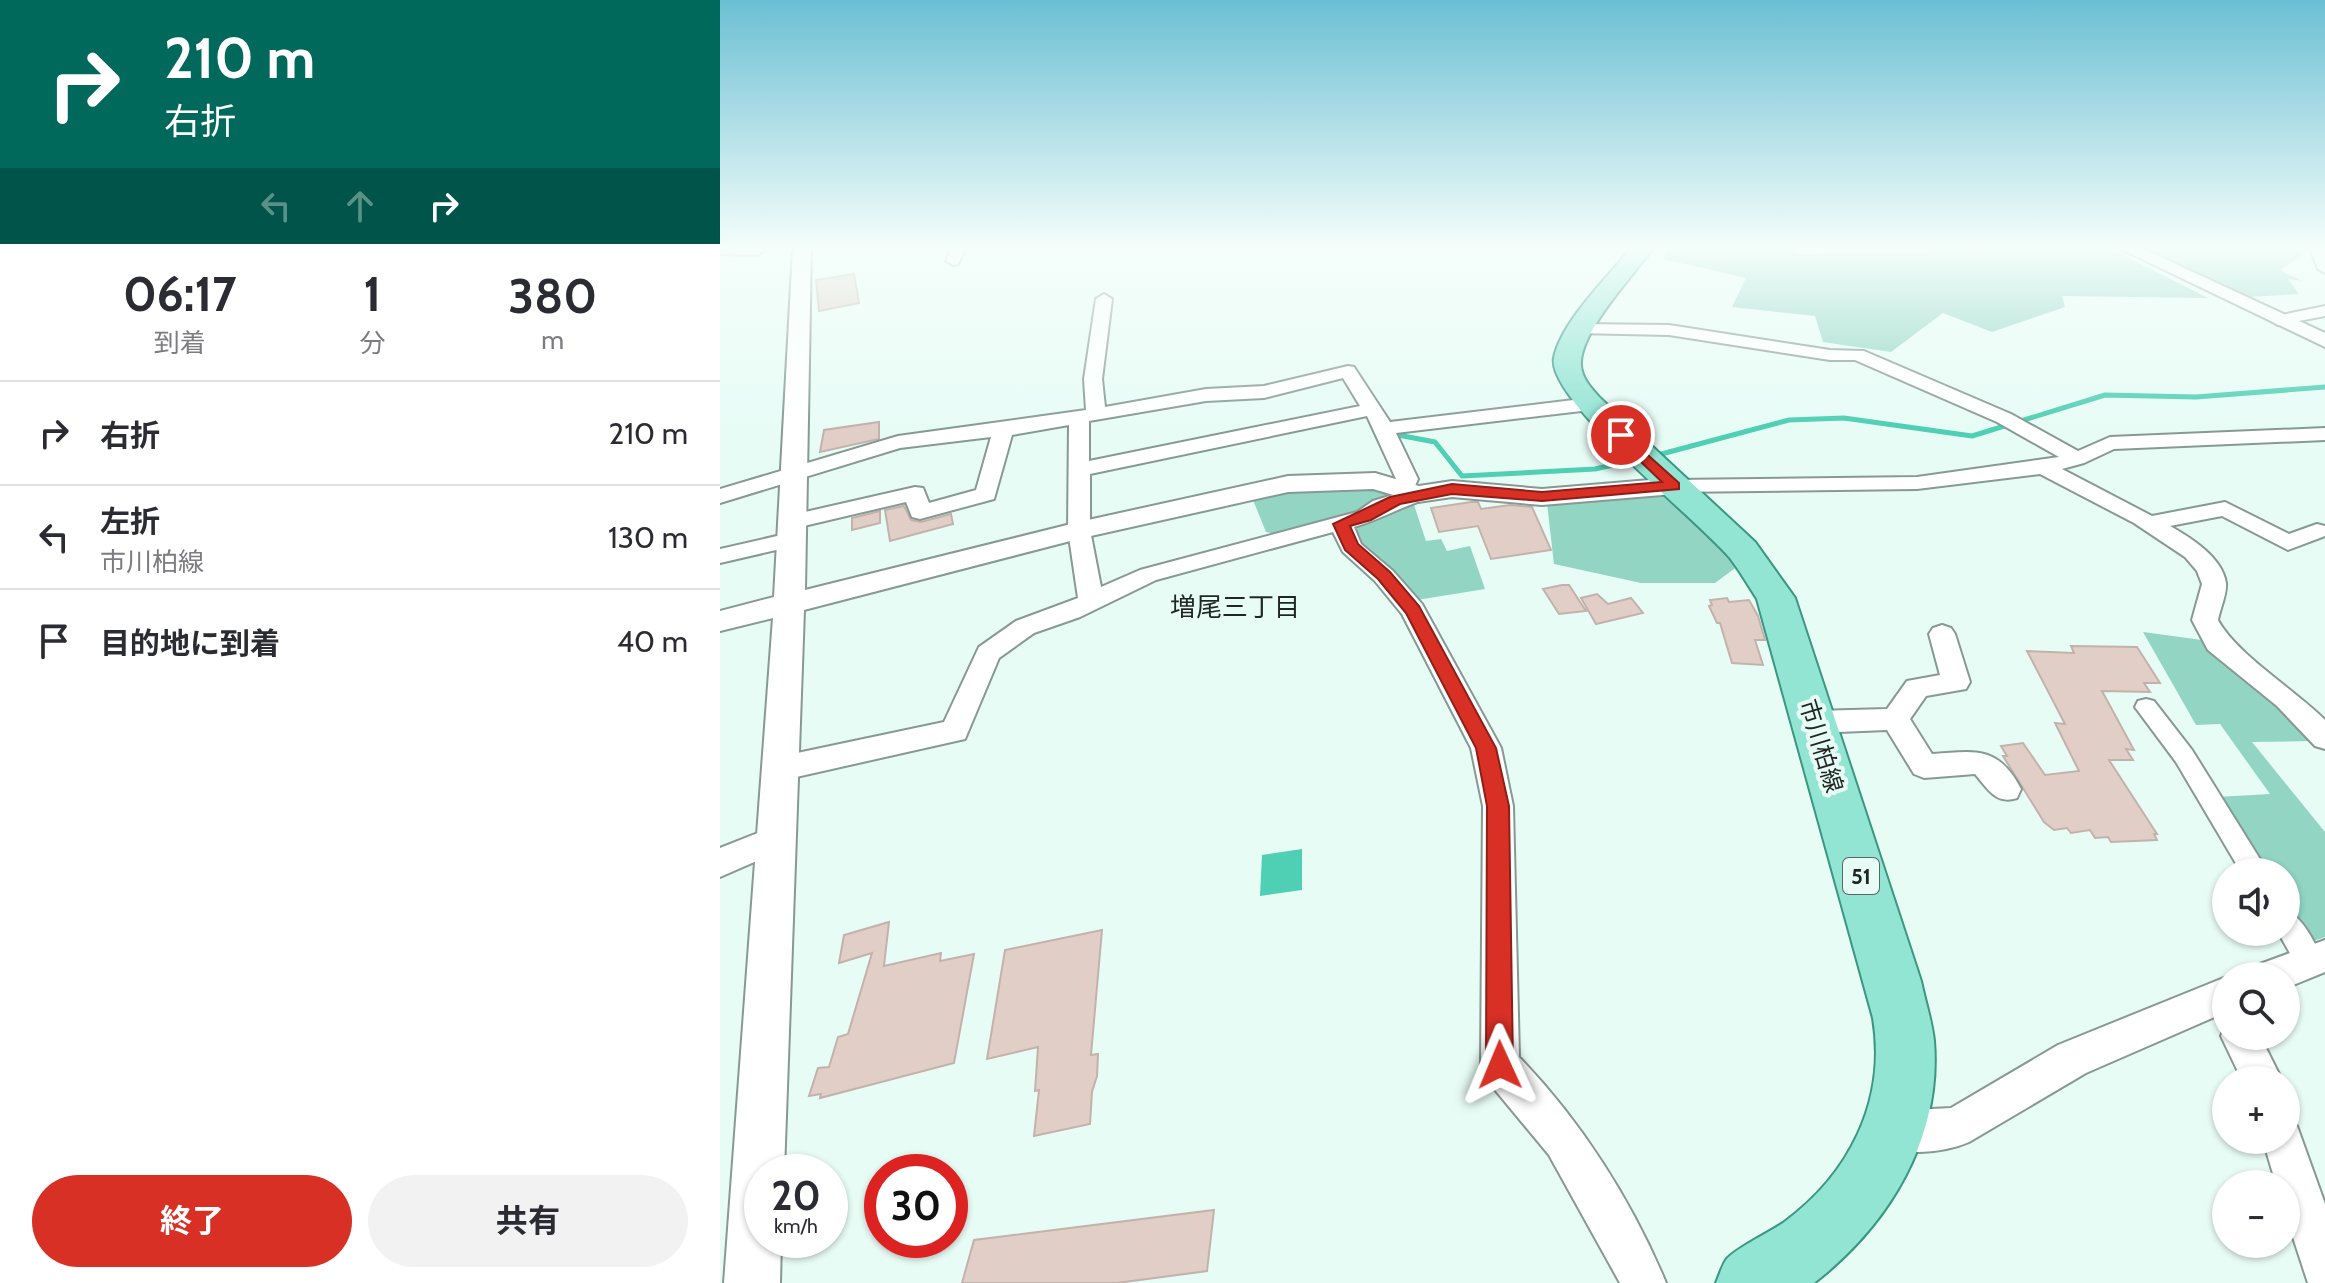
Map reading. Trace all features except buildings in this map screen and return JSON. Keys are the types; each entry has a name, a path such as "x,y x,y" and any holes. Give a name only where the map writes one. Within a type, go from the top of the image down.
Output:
{"main road":[{"name":"市川柏線","path":"1597,308 1570,349 1567,370 1576,388 1653,467 1742,550 1776,598 1893,981 1905,1040 1905,1088 1893,1131 1876,1172 1847,1213 1805,1252 1751,1283"}],"street":[{"path":"752,1283 783,768 800,308"},
{"path":"1091,602 1079,530 1077,470 1103,308"},
{"path":"2253,308 2325,341"},
{"path":"2278,320 2325,311"},
{"path":"1581,329 1669,330 1830,355 1858,355 2014,422 2077,459"},
{"path":"720,496 793,471 898,442 1003,430 1206,395 1264,392 1348,371 1384,428 1411,491"},
{"path":"1384,428 1450,423 1590,404"},
{"path":"1077,470 1372,409"},
{"path":"720,556 915,493 920,512 986,494 1003,430"},
{"path":"720,621 1079,530 1288,484 1375,481 1411,491 1452,489 1542,497 1653,467 1917,483 2044,467 2077,459 2110,443 2286,433 2325,434"},
{"path":"2044,467 2191,549 2210,571 2214,583 2205,620 2217,644 2287,699 2325,738"},
{"path":"783,768 955,731 988,653 1025,627 1091,602 1148,575 1341,524 1411,491"},
{"path":"2149,523 2225,509 2288,543 2317,531"},
{"path":"1341,524 1351,547 1384,576 1413,610 1486,748 1498,806 1500,1065 1535,1100 1570,1146 1604,1201 1644,1283"},
{"path":"1895,719 1917,688 1956,682 1942,634"},
{"path":"2146,707 2184,756 2246,858"},
{"path":"1814,722 1895,719"},
{"path":"1895,719 1924,766 1982,762 2006,789"},
{"path":"720,863 778,838"},
{"path":"2300,938 2318,959"},
{"path":"1893,1131 1955,1128 2072,1059 2212,1006"},
{"path":"2288,1154 2325,1270"}],"shaded area":[{"path":"1740,308 2062,308 1992,332 1943,313 1891,352 1823,342 1815,316"},
{"path":"1372,487 1394,491 1374,508 1358,515 1275,534 1266,532 1253,500 1276,491 1292,489"},
{"path":"1653,494 1674,498 1738,566 1715,583 1641,583 1554,564 1547,503"},
{"path":"1414,505 1426,541 1441,539 1447,551 1470,546 1485,589 1417,600 1359,544 1352,529"},
{"path":"2143,632 2202,640 2274,696 2314,741 2252,742 2325,832 2325,937 2305,944 2300,936 2300,858 2254,858 2217,797 2270,794 2220,724 2196,725"},
{"path":"1302,849 1302,890 1260,896 1262,855"}],"waterway":[{"path":"1654,456 1789,420 1844,418 1972,436 2105,395 2196,397 2325,387"},
{"path":"1398,435 1435,442 1462,476 1595,469 1635,460"}],"district":[{"name":"増尾三丁目","path":"1235,607"}],"route":[{"path":"1500,1065 1498,806 1486,748 1413,610 1384,576 1351,547 1341,524 1365,517 1395,501 1452,489 1497,490 1542,497 1595,495 1674,486 1621,435"}]}
